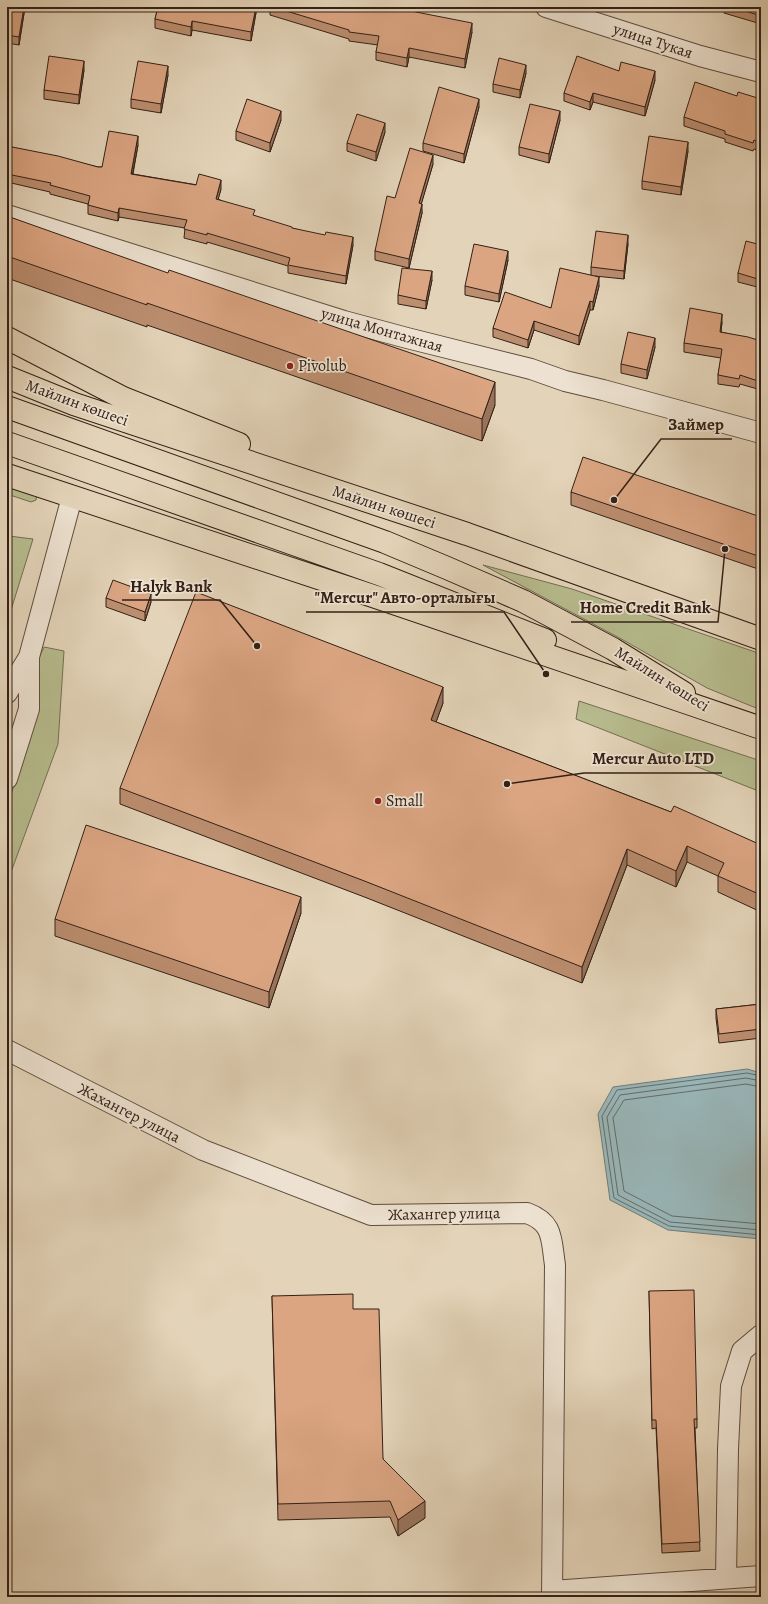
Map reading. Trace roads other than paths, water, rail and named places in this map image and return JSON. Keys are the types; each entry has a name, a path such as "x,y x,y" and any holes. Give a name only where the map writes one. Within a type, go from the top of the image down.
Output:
{"main road":[{"path":"7,338 122,398 467,534"},
{"name":"Майлин көшесі","path":"7,377 82,407 467,534 761,639"},
{"name":"Майлин көшесі","path":"7,407 377,539 447,568 523,601 613,648 716,713"},
{"name":"Майлин көшесі","path":"7,443 379,574 503,623 716,713"},
{"name":"Майлин көшесі","path":"7,475 373,596 761,728"}],"street":[{"name":"улица Тукая","path":"546,7 700,56 761,72"},
{"name":"улица Монтажная","path":"7,215 351,323 531,369 565,381 761,433"},
{"path":"7,779 29,709 29,657 72,497"},
{"path":"7,693 29,657"},
{"name":"Жахангер улица","path":"7,1050 203,1150 371,1215 527,1213 540,1218 549,1230 555,1265 552,1594 761,1576"},
{"path":"726,1578 728,1449 731,1386 742,1351 761,1335"}],"water":[{"path":"747,1069 761,1073 761,1239 668,1230 610,1200 598,1114 613,1087"}],"place":[{"name":"Pivolub","path":"290,366"},
{"name":"Займер","path":"614,500"},
{"name":"Home Credit Bank","path":"725,549"},
{"name":"Halyk Bank","path":"257,646"},
{"name":"\"Mercur\" Авто-орталығы","path":"546,674"},
{"name":"Mercur Auto LTD","path":"507,784"},
{"name":"Small","path":"378,801"}]}
